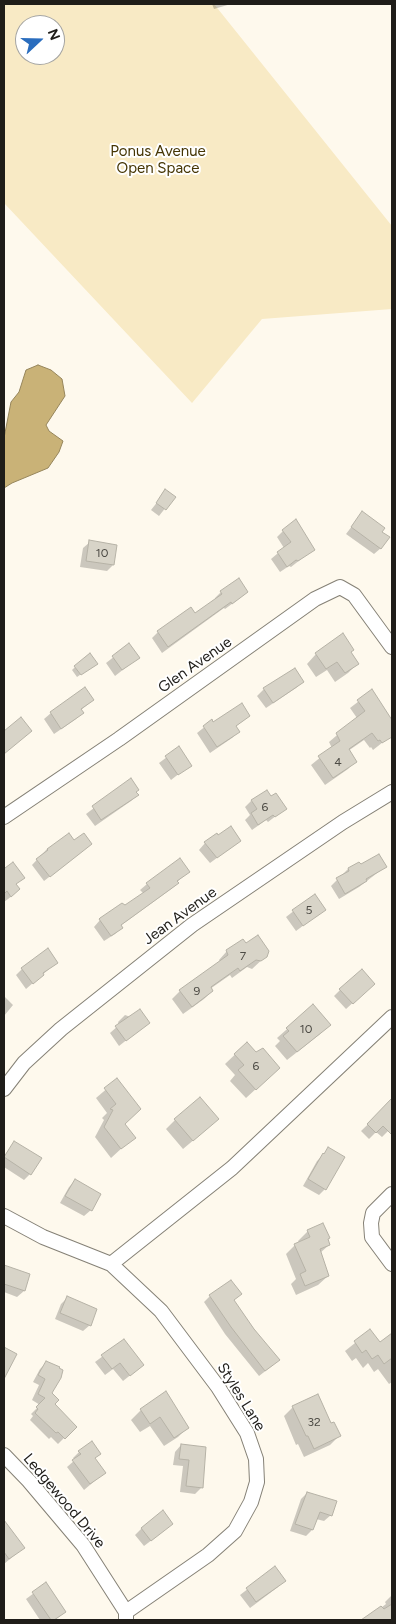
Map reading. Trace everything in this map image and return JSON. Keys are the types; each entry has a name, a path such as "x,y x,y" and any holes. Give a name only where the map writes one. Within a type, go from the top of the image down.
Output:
{"street":[{"name":"Glen Avenue","path":"4,817 119,739 315,599 340,587 354,595 392,646"},
{"name":"Jean Avenue","path":"4,1089 24,1063 61,1028 192,925 343,822 392,792"},
{"path":"111,1264 232,1168 392,1018"},
{"path":"392,1194 373,1213 371,1223 372,1237 392,1264"},
{"name":"Styles Lane","path":"4,1216 43,1236 111,1264 161,1311 218,1387 247,1433 256,1459 257,1482 251,1502 235,1531 208,1555 126,1616"},
{"name":"Ledgewood Drive","path":"4,1455 29,1481 83,1545 126,1616"}],"green space":[{"name":"Ponus Avenue Open Space","path":"4,4 214,4 392,226 392,309 262,319 192,403 4,203"}],"shaded area":[{"path":"38,365 51,370 62,379 65,396 46,425 49,431 63,441 59,452 48,468 4,488 4,438 11,402 19,392 26,370"}],"building":[{"path":"165,489 176,497 166,510 156,503"},
{"path":"362,511 385,528 382,532 390,537 381,549 351,527"},
{"path":"296,519 315,550 287,567 277,552 291,542 282,530"},
{"path":"89,540 117,545 114,565 86,561"},
{"path":"239,578 248,592 168,647 157,631 191,607 195,613 222,594 220,591"},
{"path":"343,633 354,650 351,652 359,664 345,673 337,662 326,669 315,653"},
{"path":"129,643 140,658 122,670 112,656"},
{"path":"90,653 98,664 81,675 74,666"},
{"path":"295,668 304,682 273,703 263,688"},
{"path":"85,687 94,700 81,709 84,713 61,729 50,712"},
{"path":"372,689 392,720 392,737 382,743 372,733 349,749 357,762 333,778 318,756 340,741 336,733 365,711 357,700"},
{"path":"242,703 250,716 236,726 240,732 217,747 203,726 212,719 213,722"},
{"path":"21,717 32,731 4,754 4,731"},
{"path":"179,746 192,766 178,775 165,756"},
{"path":"131,778 139,790 136,792 139,795 101,820 92,806"},
{"path":"267,790 271,796 276,793 287,809 275,817 273,815 258,825 251,813 257,809 251,800"},
{"path":"231,826 241,841 217,858 204,842"},
{"path":"69,833 74,840 84,833 92,844 50,877 36,859"},
{"path":"379,854 387,867 345,894 336,878 349,871 348,868 359,862 361,864"},
{"path":"180,858 190,872 177,881 179,883 121,925 123,928 111,936 99,919 122,903 125,905 150,888 146,883"},
{"path":"13,862 25,878 16,884 20,889 11,897 7,891 4,894 4,867"},
{"path":"315,894 326,910 303,926 292,910"},
{"path":"258,935 269,951 267,957 261,961 256,960 240,971 238,968 211,987 213,991 192,1007 179,990 228,955 226,950 243,939 246,943"},
{"path":"48,948 58,963 43,973 44,975 33,984 21,968"},
{"path":"362,969 375,984 353,1004 339,989"},
{"path":"313,1004 331,1025 297,1052 283,1036 289,1031 286,1028"},
{"path":"140,1009 150,1023 126,1041 115,1026"},
{"path":"247,1042 256,1052 263,1048 280,1068 256,1090 238,1070 244,1065 234,1054"},
{"path":"117,1078 141,1109 125,1124 136,1138 121,1149 104,1127 113,1110 110,1109 116,1104 104,1088"},
{"path":"200,1097 219,1119 193,1141 174,1119"},
{"path":"392,1098 392,1135 383,1126 376,1133 367,1124"},
{"path":"14,1141 42,1158 31,1175 4,1157"},
{"path":"328,1147 345,1157 326,1190 308,1179"},
{"path":"75,1179 101,1194 92,1211 65,1196"},
{"path":"323,1223 330,1238 328,1239 330,1245 320,1249 329,1276 305,1286 300,1274 306,1271 294,1244 310,1237 307,1230"},
{"path":"4,1265 30,1274 25,1291 4,1284"},
{"path":"231,1280 242,1294 234,1300 254,1329 280,1360 265,1371 209,1295"},
{"path":"67,1296 97,1309 91,1326 60,1313"},
{"path":"370,1329 380,1342 392,1333 392,1358 384,1364 378,1355 372,1359 366,1350 362,1353 354,1341"},
{"path":"124,1339 144,1365 130,1376 120,1363 112,1369 101,1355"},
{"path":"4,1347 17,1354 4,1379"},
{"path":"46,1361 63,1370 61,1378 52,1393 59,1400 55,1404 77,1427 65,1439 35,1413 38,1409 36,1407 45,1398 38,1394 45,1379 38,1375"},
{"path":"166,1391 189,1428 174,1438 160,1417 150,1424 140,1409"},
{"path":"318,1394 331,1423 334,1422 341,1436 314,1449 292,1406"},
{"path":"92,1441 101,1454 95,1458 106,1473 90,1484 72,1460 81,1454 78,1451"},
{"path":"181,1444 206,1447 203,1488 186,1486 189,1460 179,1459"},
{"path":"307,1492 337,1501 332,1516 320,1512 313,1530 295,1524"},
{"path":"163,1510 173,1524 151,1541 141,1528"},
{"path":"4,1520 25,1548 9,1559 4,1552"},
{"path":"275,1566 286,1581 256,1602 246,1588"},
{"path":"46,1582 66,1612 54,1620 51,1620 32,1592"},
{"path":"392,1604 392,1620 361,1620 381,1606 384,1609"}]}
